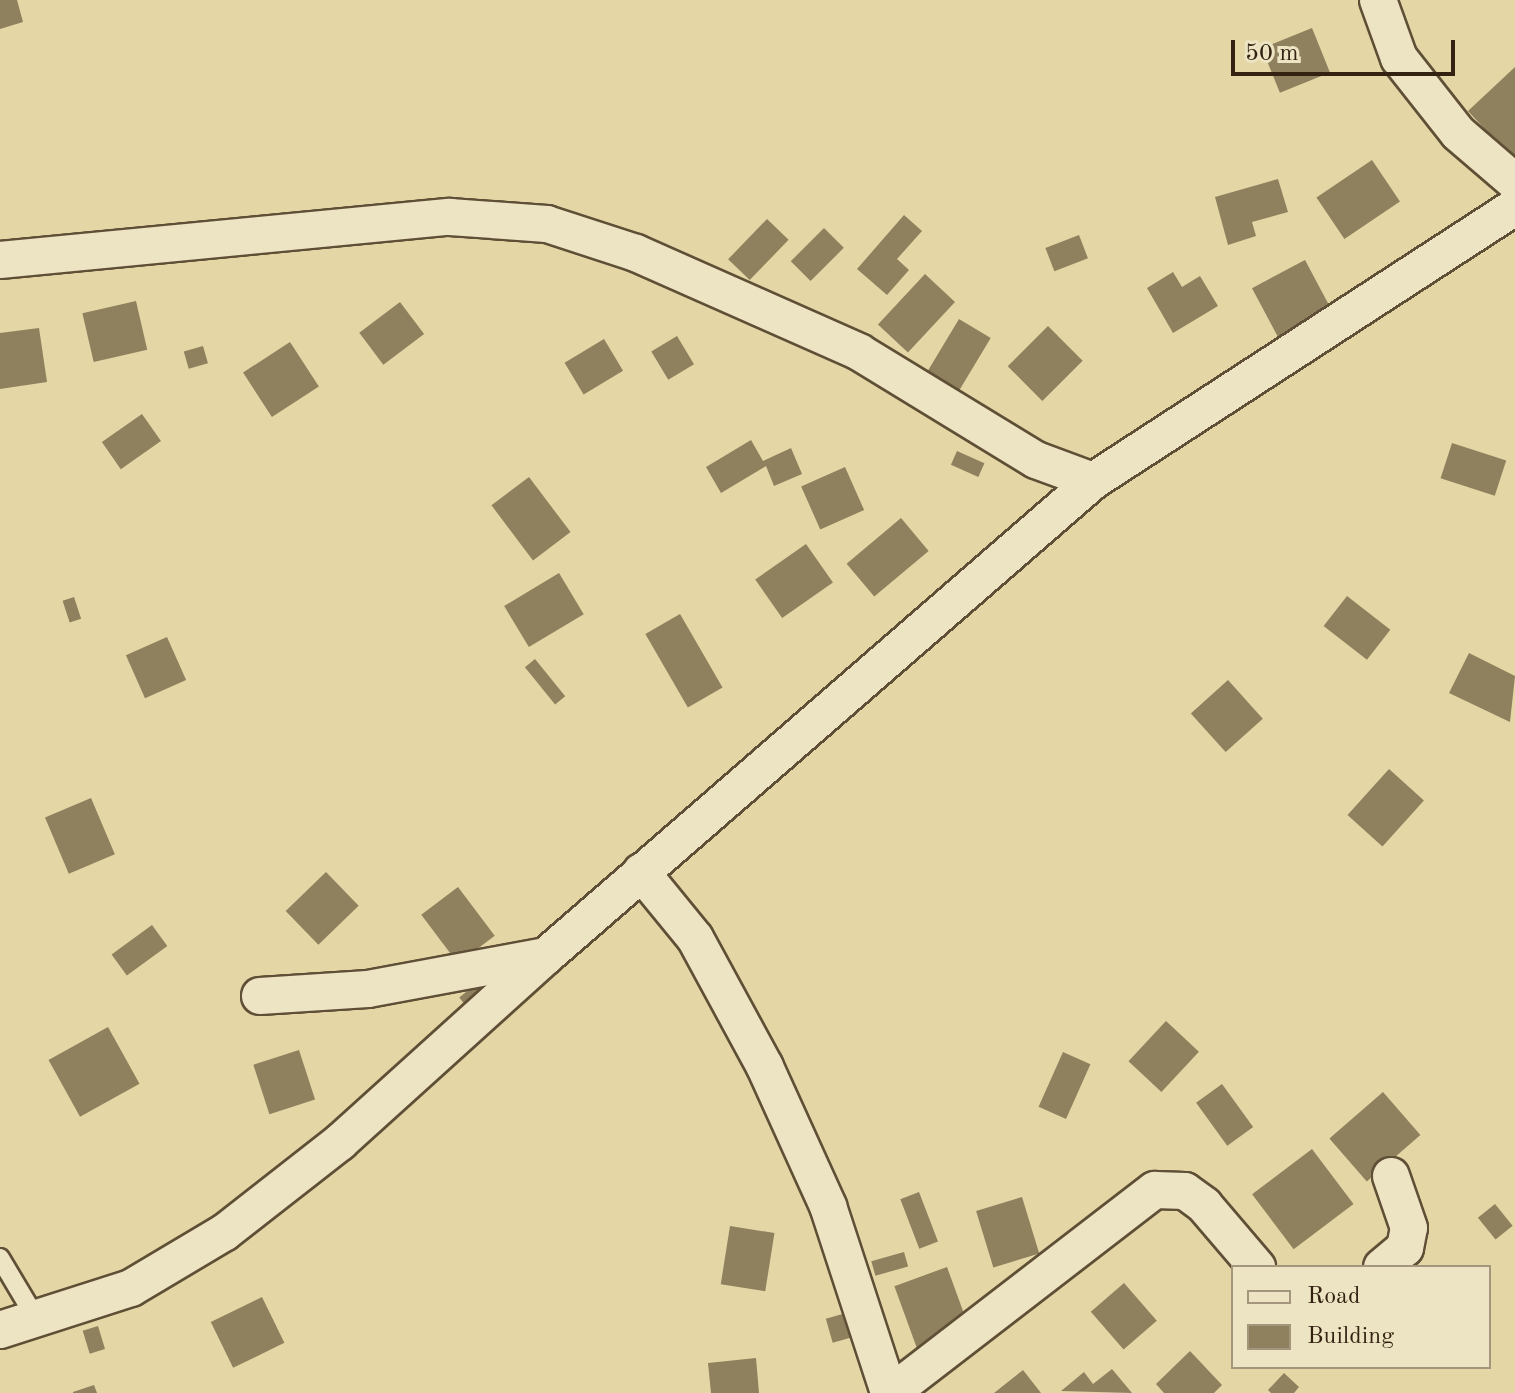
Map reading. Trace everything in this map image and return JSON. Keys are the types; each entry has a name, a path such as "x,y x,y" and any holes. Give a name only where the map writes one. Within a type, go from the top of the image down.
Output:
{"street":[{"path":"1378,0 1399,58 1458,133 1515,182"},
{"path":"0,1330 131,1288 225,1232 340,1142 641,872 1093,481 1515,207"},
{"path":"0,260 450,217 547,224 636,253 859,352 1036,460 1093,481"},
{"path":"641,872 695,938 765,1067 828,1206 890,1393 1155,1190 1185,1191 1204,1205 1255,1265"},
{"path":"260,996 368,989 546,956"},
{"path":"1384,1265 1405,1248 1409,1228 1391,1176"}],"lane":[{"path":"0,1258 37,1320"}],"building":[{"path":"0,0 17,0 23,22 0,29"},
{"path":"1312,28 1330,73 1280,93 1262,48"},
{"path":"1515,67 1515,162 1468,111"},
{"path":"1372,160 1400,201 1344,239 1316,197"},
{"path":"1278,179 1288,212 1252,222 1256,236 1228,245 1215,197"},
{"path":"904,215 922,231 897,259 909,270 887,295 857,269"},
{"path":"767,219 789,240 750,280 728,259"},
{"path":"824,228 844,248 811,281 791,261"},
{"path":"1079,235 1088,258 1054,271 1045,248"},
{"path":"1305,260 1331,309 1278,337 1252,288"},
{"path":"1173,272 1182,287 1200,276 1218,306 1173,333 1147,288"},
{"path":"925,274 955,302 908,352 878,324"},
{"path":"136,301 147,350 94,362 82,313"},
{"path":"400,302 424,334 383,365 359,333"},
{"path":"959,319 991,338 959,390 928,371"},
{"path":"1048,326 1083,361 1042,401 1008,366"},
{"path":"39,328 47,382 0,389 0,333"},
{"path":"677,336 694,364 668,380 651,351"},
{"path":"604,339 623,371 584,394 565,363"},
{"path":"290,342 319,386 272,417 243,372"},
{"path":"203,346 208,363 189,369 184,352"},
{"path":"142,414 161,441 121,469 102,442"},
{"path":"751,440 763,461 791,448 802,474 774,486 766,466 721,493 706,467"},
{"path":"1452,443 1506,461 1495,496 1441,478"},
{"path":"957,451 984,463 978,477 951,465"},
{"path":"845,467 864,510 820,529 801,487"},
{"path":"529,477 571,532 533,560 491,505"},
{"path":"901,518 929,551 874,597 847,564"},
{"path":"806,544 833,583 782,618 755,580"},
{"path":"559,573 584,614 529,647 504,606"},
{"path":"1347,596 1390,630 1367,660 1324,626"},
{"path":"74,597 81,619 70,623 63,601"},
{"path":"680,614 722,688 688,708 645,634"},
{"path":"167,637 186,680 145,698 126,655"},
{"path":"1469,653 1515,676 1510,722 1449,693"},
{"path":"535,659 565,696 555,704 525,667"},
{"path":"1228,680 1263,719 1226,752 1191,713"},
{"path":"1389,769 1424,800 1382,847 1348,815"},
{"path":"91,798 115,854 69,874 45,818"},
{"path":"326,872 359,906 318,945 286,911"},
{"path":"458,887 495,936 458,963 421,915"},
{"path":"152,925 167,946 127,975 112,954"},
{"path":"481,980 493,995 471,1012 459,998"},
{"path":"1166,1021 1199,1052 1161,1092 1128,1061"},
{"path":"108,1027 140,1084 80,1117 49,1060"},
{"path":"299,1050 315,1099 269,1114 253,1065"},
{"path":"1063,1052 1090,1064 1066,1119 1039,1107"},
{"path":"1222,1084 1253,1127 1227,1146 1196,1103"},
{"path":"1383,1092 1420,1135 1367,1182 1329,1139"},
{"path":"1312,1149 1354,1204 1294,1249 1252,1194"},
{"path":"919,1192 938,1241 919,1249 900,1199"},
{"path":"1022,1197 1039,1253 993,1267 976,1211"},
{"path":"1495,1204 1513,1226 1496,1240 1478,1218"},
{"path":"730,1226 774,1233 765,1291 721,1284"},
{"path":"904,1252 908,1266 875,1276 871,1261"},
{"path":"947,1267 970,1329 917,1348 894,1286"},
{"path":"1124,1283 1157,1321 1124,1350 1091,1312"},
{"path":"262,1297 284,1343 233,1368 211,1322"},
{"path":"846,1313 853,1337 833,1343 826,1319"},
{"path":"98,1326 105,1349 90,1354 83,1331"},
{"path":"1190,1351 1222,1385 1214,1393 1164,1393 1156,1384"},
{"path":"756,1358 759,1393 711,1393 708,1363"},
{"path":"1112,1369 1132,1393 1061,1391 1084,1372 1093,1384"},
{"path":"1023,1370 1041,1393 994,1393"},
{"path":"1284,1373 1299,1387 1294,1393 1271,1393 1268,1390"},
{"path":"94,1385 97,1393 73,1393 73,1392"}]}
